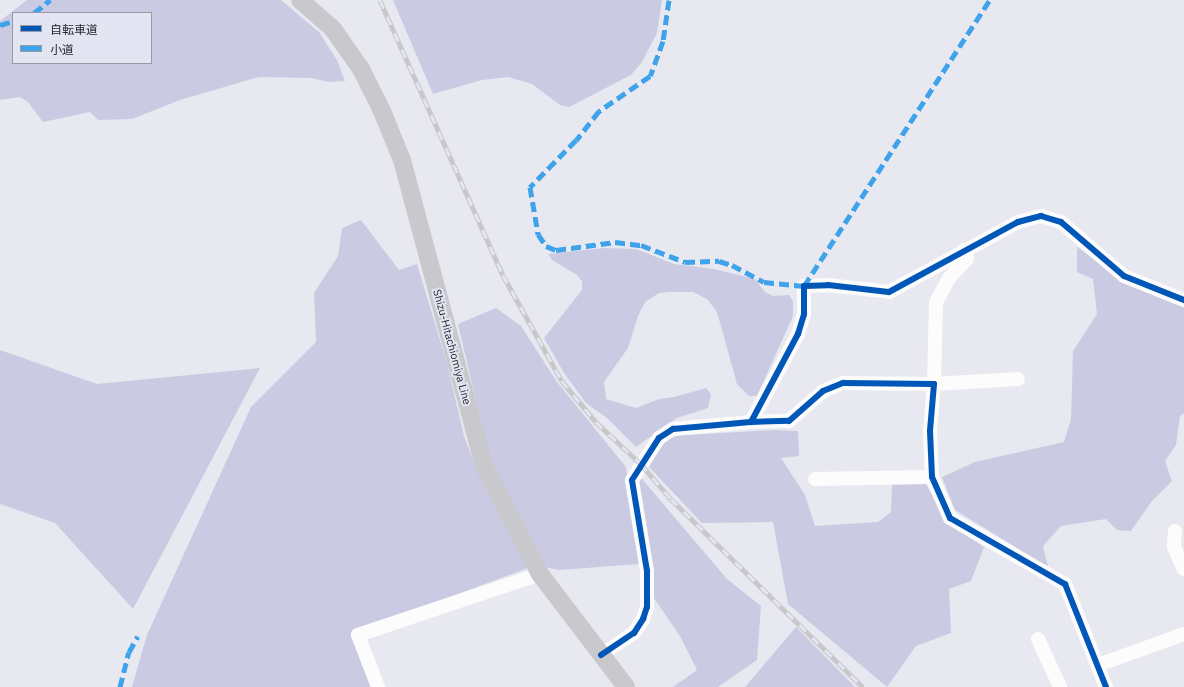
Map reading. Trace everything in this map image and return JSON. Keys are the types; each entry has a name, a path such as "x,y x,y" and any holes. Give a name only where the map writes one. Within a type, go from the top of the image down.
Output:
{"main road":[{"name":"Shizu-Hitachiomiya Line","path":"300,0 333,30 360,69 382,111 402,160 484,466 540,574 626,687"}],"street":[{"path":"751,422 798,334 804,314 804,286 828,285 889,292 1018,222 1041,216 1061,222 1124,276 1184,300"},
{"path":"964,250 967,259 949,278 936,302 934,384 930,431 932,477 950,518 1065,584 1098,665 1104,686"},
{"path":"601,655 634,633 643,619 647,606 647,571 632,480 651,448 659,438 673,429 751,422 789,422 823,391 843,383 934,384 1018,379"},
{"path":"815,479 932,477"},
{"path":"1175,531 1174,547 1184,569"},
{"path":"378,687 358,635 540,574"},
{"path":"1098,665 1184,634"},
{"path":"1038,639 1060,687"}],"shaded area":[{"path":"27,0 281,0 319,32 337,60 345,81 329,82 311,78 259,77 180,100 132,119 98,120 90,112 43,122 28,102 20,97 0,100 0,21"},
{"path":"393,0 662,0 657,33 642,62 631,75 569,107 560,105 532,84 508,77 482,80 433,94"},
{"path":"361,220 399,270 417,264 447,363 464,436 478,473 528,568 355,632 372,687 132,687 147,635 251,407 316,342 314,293 338,256 342,228"},
{"path":"1077,247 1119,278 1184,305 1184,413 1180,416 1176,445 1165,461 1172,481 1152,501 1131,531 1117,530 1106,519 1061,526 1043,546 1048,567 955,510 942,477 975,462 1064,442 1071,419 1073,351 1097,314 1093,279 1077,272"},
{"path":"604,248 636,249 674,264 714,269 755,279 765,292 773,296 789,295 793,301 793,316 757,396 749,396 737,384 717,312 707,299 693,292 669,292 659,293 645,302 638,316 628,348 604,382 606,399 636,408 659,399 674,397 706,388 711,394 708,408 677,418 636,447 607,418 586,403 564,373 544,338 582,290 582,281 577,275 552,260 548,254"},
{"path":"496,308 521,326 557,382 626,467 640,564 559,570 544,567 490,461 458,324"},
{"path":"0,350 97,384 260,368 133,609 55,523 0,504"},
{"path":"774,430 798,431 799,456 781,458 805,495 815,526 878,522 891,512 892,483 925,482 947,523 984,547 971,581 949,589 951,633 916,646 887,687 788,604 773,522 702,523 647,465 670,436"},
{"path":"637,473 727,579 761,606 757,660 718,687 673,687 697,670 680,636 649,591"},
{"path":"796,627 855,687 745,687"}],"railway":[{"path":"380,0 503,275 562,381 596,422 641,464 671,499 863,687"}],"marked path":[{"path":"35,12 50,0"},
{"path":"669,0 663,41 650,76 599,111 576,140 530,187 538,234 546,246 556,250 615,242 641,245 685,262 719,261 732,265 764,282 804,286 990,0"},
{"path":"0,25 12,21"},
{"path":"120,687 129,652 138,636"}],"cycle path":[{"path":"601,655 634,633 643,619 647,607 647,571 632,480 659,438 673,429 751,422 798,334 804,314 804,286 828,285 889,292 1018,222 1041,216 1061,222 1124,276 1184,300"},
{"path":"751,422 789,421 823,391 843,383 934,384 930,431 932,477 950,518 1065,584 1106,687"}]}
